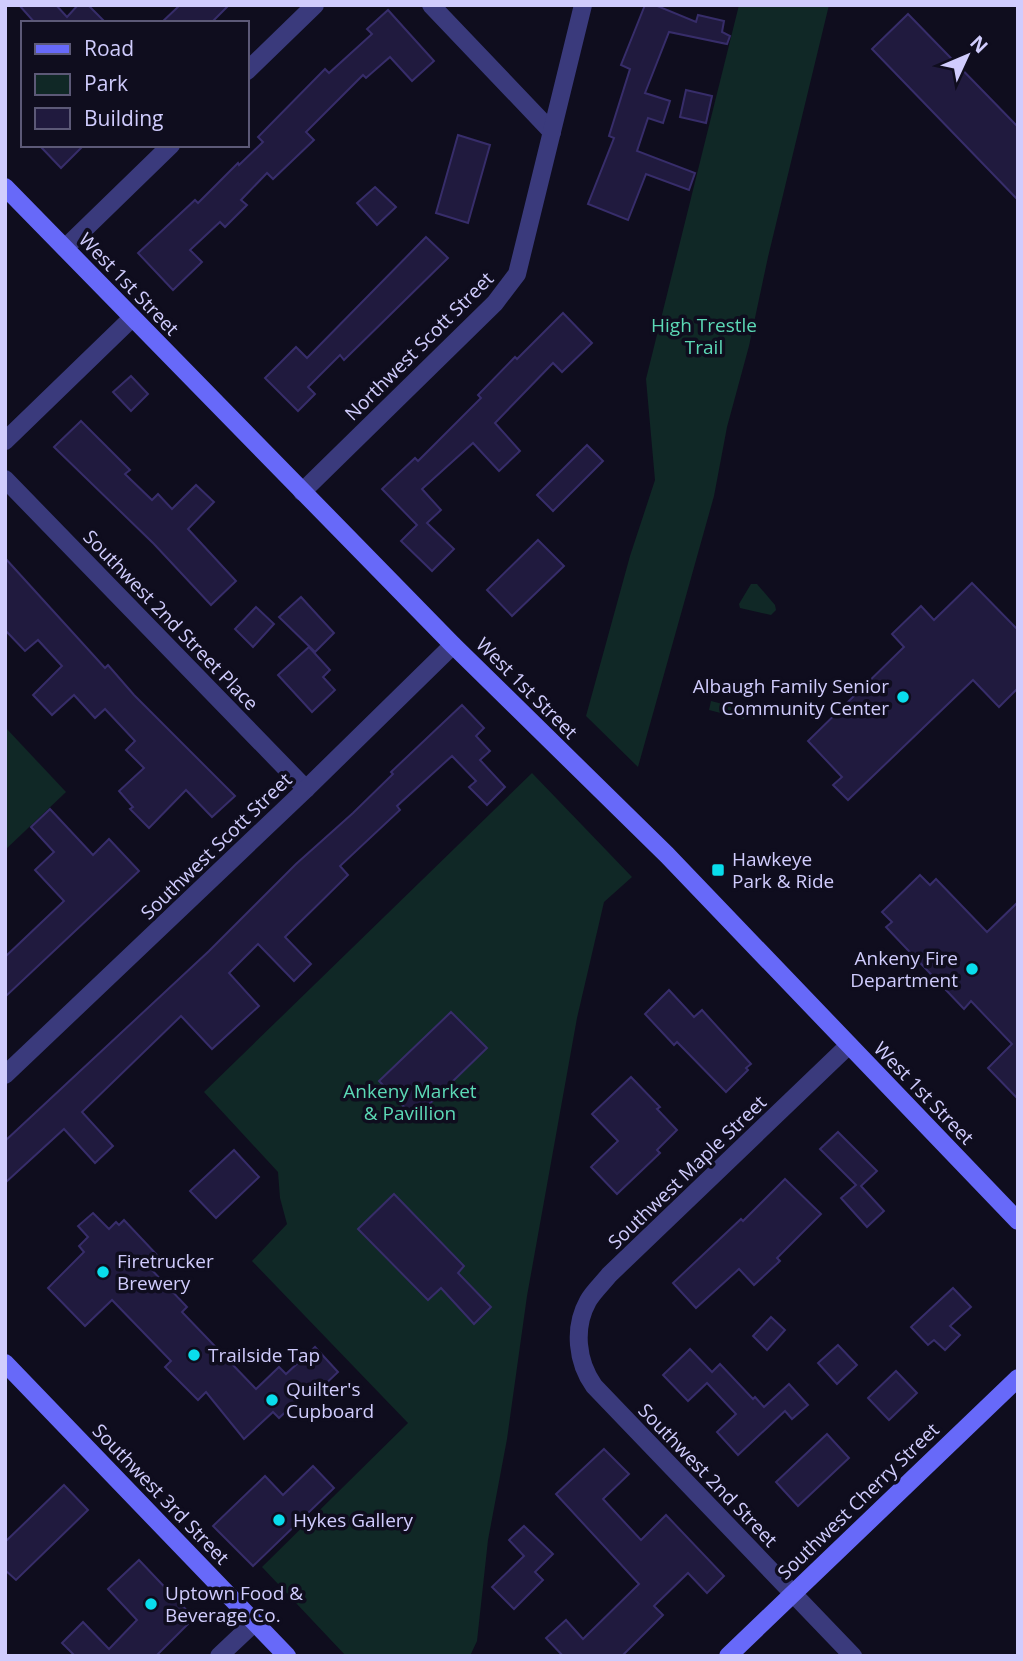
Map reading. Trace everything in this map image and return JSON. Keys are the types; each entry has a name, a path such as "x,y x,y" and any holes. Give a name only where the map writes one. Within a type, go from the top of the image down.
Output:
{"main road":[{"name":"West 1st Street","path":"5,187 453,645 667,855 1018,1221"},
{"name":"Southwest 3rd Street","path":"5,1363 287,1656"},
{"name":"Southwest Cherry Street","path":"727,1656 1018,1378"}],"street":[{"path":"248,70 315,5"},
{"path":"431,5 552,132"},
{"name":"Northwest Scott Street","path":"302,492 506,291 517,274 583,5"},
{"path":"65,248 169,147"},
{"path":"5,441 132,318"},
{"name":"Southwest 2nd Street Place","path":"5,480 306,789"},
{"name":"Southwest Scott Street","path":"5,1075 453,645"},
{"name":"Southwest Maple Street","path":"579,1343 582,1314 589,1299 610,1275 849,1045"},
{"name":"Southwest 2nd Street","path":"579,1343 580,1359 594,1386 853,1656"},
{"path":"219,1656 255,1622"}],"green space":[{"name":"High Trestle Trail","path":"739,5 829,5 749,346 727,427 714,496 638,767 586,716 630,556 655,480 646,379"},
{"path":"751,584 757,584 775,605 776,610 771,615 740,608 739,604"},
{"path":"711,701 746,710 744,719 709,710"},
{"path":"5,727 66,792 5,850"},
{"name":"Ankeny Market & Pavillion","path":"532,773 632,877 604,902 577,1018 527,1296 507,1439 488,1540 477,1641 470,1656 346,1656 262,1567 408,1423 252,1261 287,1224 280,1198 278,1172 204,1092"}],"building":[{"path":"19,5 56,5 67,17 78,5 88,5 104,21 33,21"},
{"path":"180,5 229,5 213,21 163,21"},
{"path":"645,5 655,5 696,22 698,15 724,21 722,32 730,36 727,44 669,32 645,93 670,101 663,123 648,118 637,151 695,173 689,190 646,174 628,220 588,204 614,138 609,136 630,69 621,65"},
{"path":"388,10 434,61 412,81 390,57 366,78 363,75 306,132 314,140 273,179 267,173 241,200 247,205 225,227 220,222 190,250 202,262 173,290 138,253 195,200 198,203 263,142 258,137 325,69 329,73 372,34 367,29"},
{"path":"908,14 1018,127 1018,200 872,49"},
{"path":"686,90 712,96 706,123 680,117"},
{"path":"458,135 490,145 468,223 436,213"},
{"path":"41,147 82,147 61,168"},
{"path":"375,187 396,207 377,225 357,203"},
{"path":"426,237 448,258 344,360 340,355 308,387 315,394 298,411 265,378 296,347 307,358"},
{"path":"563,313 592,343 562,372 553,363 495,423 520,451 499,471 473,443 422,489 441,510 427,523 454,549 432,571 401,541 417,525 382,489 415,458 418,461 481,398 478,395 515,357 517,359"},
{"path":"131,376 148,394 131,411 113,392"},
{"path":"81,421 130,470 125,474 152,500 158,494 172,509 196,485 214,502 188,529 236,581 211,605 154,544 54,447"},
{"path":"587,445 603,461 553,511 537,495"},
{"path":"538,540 564,566 512,616 487,590"},
{"path":"5,558 105,668 108,665 134,695 235,796 212,817 186,790 149,828 130,809 133,807 119,791 144,768 126,750 135,741 105,709 95,718 74,695 52,715 33,695 62,666 38,640 25,651 5,630"},
{"name":"Albaugh Family Senior Community Center","path":"972,583 1018,630 1018,688 999,707 973,680 848,800 833,785 842,777 808,741 904,647 892,634 921,606 934,620"},
{"path":"301,597 334,633 315,652 279,617"},
{"path":"256,607 274,624 253,647 235,629"},
{"path":"309,647 330,670 323,677 335,690 312,712 278,675"},
{"path":"462,705 484,728 476,736 490,751 480,760 505,787 487,805 469,787 476,781 452,756 397,806 400,810 340,866 348,875 285,937 311,964 294,981 258,944 229,973 259,1006 212,1049 181,1016 82,1112 113,1146 95,1163 64,1129 5,1183 5,1141 209,951"},
{"path":"50,809 93,855 109,839 139,871 5,997 5,957 64,901 35,870 54,852 31,827"},
{"name":"Ankeny Fire Department","path":"920,875 930,885 936,879 987,932 1018,902 1018,1099 988,1068 1012,1044 971,1001 964,1009 886,927 892,922 882,912"},
{"path":"669,990 694,1017 702,1010 751,1064 726,1092 677,1042 674,1045 645,1014"},
{"path":"451,1012 487,1048 415,1118 379,1081"},
{"path":"631,1077 660,1107 657,1109 677,1130 657,1150 660,1153 617,1194 591,1167 618,1141 592,1114"},
{"path":"838,1132 877,1171 861,1186 884,1211 867,1227 841,1198 856,1185 820,1149"},
{"path":"234,1150 259,1177 216,1218 190,1191"},
{"path":"785,1179 821,1214 777,1258 780,1261 754,1285 739,1269 696,1308 673,1283 741,1219 743,1221"},
{"path":"394,1194 464,1266 458,1273 491,1307 474,1324 441,1288 428,1300 358,1229"},
{"path":"93,1213 109,1229 116,1222 119,1225 124,1220 158,1256 148,1266 187,1307 182,1312 256,1389 279,1367 286,1374 315,1347 338,1372 320,1389 315,1384 279,1418 273,1412 244,1439 206,1392 198,1400 165,1367 171,1361 112,1300 85,1326 48,1288 84,1252 79,1246 88,1237 78,1226"},
{"path":"953,1288 971,1307 950,1326 960,1335 945,1350 934,1340 928,1345 911,1327"},
{"path":"771,1317 785,1330 767,1350 753,1336"},
{"path":"838,1345 857,1365 837,1384 818,1363"},
{"path":"690,1349 712,1372 720,1364 764,1407 789,1384 808,1405 792,1419 785,1411 738,1455 717,1432 736,1414 707,1383 688,1401 663,1375"},
{"path":"896,1371 917,1393 889,1420 868,1398"},
{"path":"827,1434 849,1458 798,1506 776,1482"},
{"path":"604,1449 629,1474 603,1499 641,1540 666,1515 724,1576 707,1593 688,1573 654,1606 663,1615 622,1656 563,1656 546,1638 566,1620 583,1639 639,1584 556,1494"},
{"name":"Hykes Gallery","path":"313,1466 334,1488 253,1566 213,1526 265,1476 283,1495"},
{"path":"64,1485 88,1510 16,1580 5,1570 5,1542"},
{"path":"524,1526 553,1554 535,1572 543,1580 514,1609 492,1587 524,1556 509,1540"},
{"name":"Uptown Food & Beverage Co.","path":"139,1560 194,1618 156,1656 75,1656 62,1643 83,1622 109,1649 137,1620 108,1589"}],"place":[{"name":"Albaugh Family Senior Community Center","path":"903,697"},
{"name":"Hawkeye Park & Ride","path":"718,870"},
{"name":"Ankeny Fire Department","path":"972,969"},
{"name":"Firetrucker Brewery","path":"103,1272"},
{"name":"Trailside Tap","path":"194,1355"},
{"name":"Quilter's Cupboard","path":"272,1400"},
{"name":"Hykes Gallery","path":"279,1520"},
{"name":"Uptown Food & Beverage Co.","path":"151,1604"}]}
